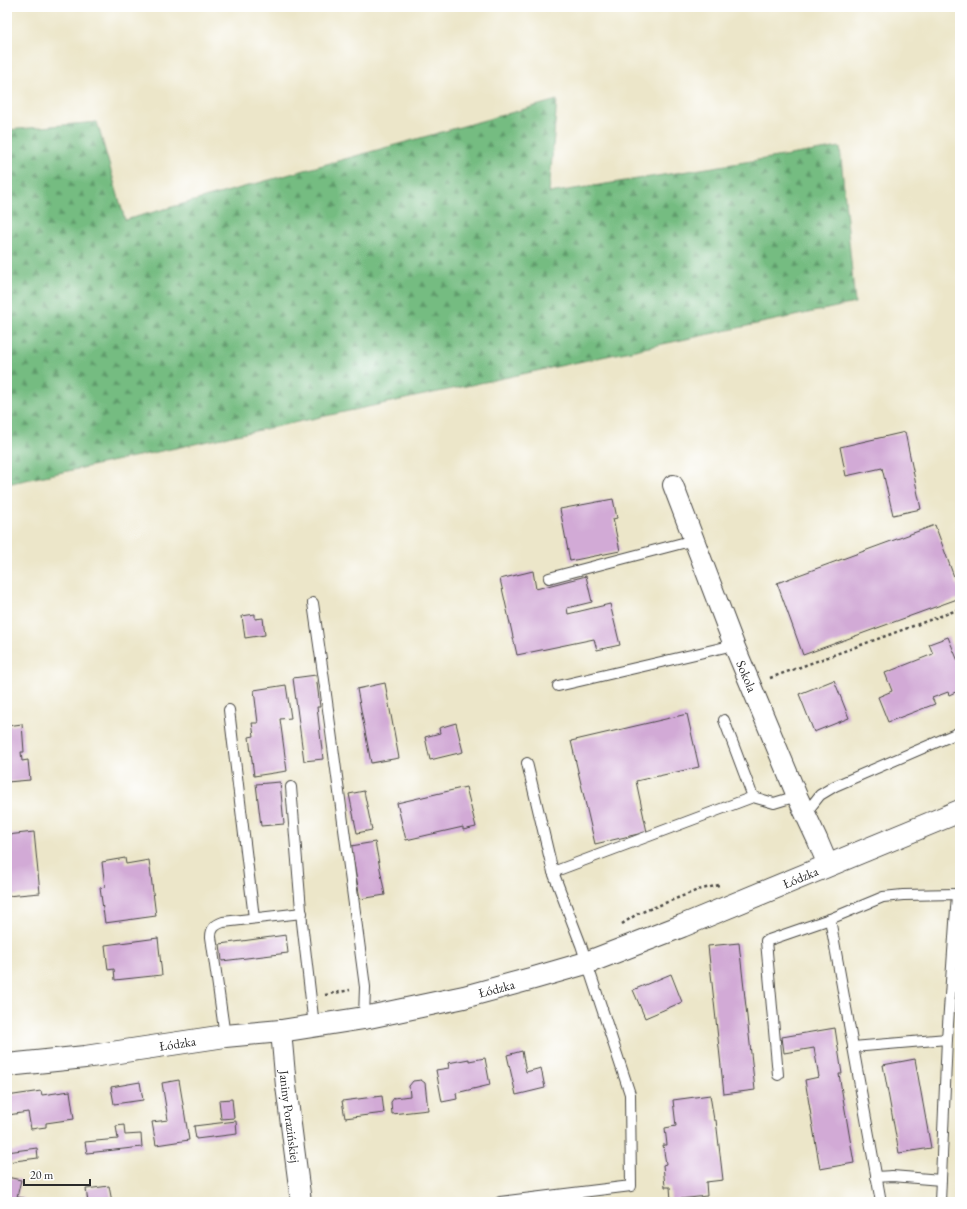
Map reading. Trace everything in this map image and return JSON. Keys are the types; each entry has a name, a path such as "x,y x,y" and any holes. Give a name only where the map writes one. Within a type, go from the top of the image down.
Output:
{"main road":[{"name":"Łódzka","path":"7,1065 85,1057 225,1036 314,1026 364,1018 464,997 586,963 682,926 960,811"}],"street":[{"name":"Sokola","path":"673,485 750,685 828,865"},
{"name":"Janiny Porazińskiej","path":"280,1031 301,1202"}],"lane":[{"path":"549,578 694,540"},
{"path":"313,604 365,988 364,1018"},
{"path":"558,686 734,645"},
{"path":"229,710 254,918"},
{"path":"724,720 753,797"},
{"path":"553,872 753,797 774,803 801,805 835,786 960,732"},
{"path":"500,1202 631,1186 630,1094 586,963 553,872 527,763"},
{"path":"291,787 314,1026"},
{"path":"778,1075 766,941 830,919 883,897 958,894 947,1039 940,1202"},
{"path":"225,1036 211,932 213,927 216,924 223,922 302,913"},
{"path":"830,919 881,1202"},
{"path":"853,1047 947,1039"},
{"path":"876,1177 892,1176 941,1180"}],"path":[{"path":"750,685 960,609"},
{"path":"618,927 637,914 698,890 726,883"},
{"path":"311,997 365,988"}],"green space":[{"path":"557,100 549,193 840,147 855,303 7,484 7,130 97,122 125,220"}],"building":[{"path":"905,432 921,509 893,515 882,468 846,476 840,447"},
{"path":"613,499 617,518 613,519 620,551 570,561 560,509"},
{"path":"935,525 960,593 960,598 803,655 777,583"},
{"path":"533,571 536,589 586,576 592,602 567,608 568,614 610,604 620,645 597,650 594,639 517,655 500,579"},
{"path":"255,614 255,619 263,618 265,635 245,638 242,616"},
{"path":"948,637 958,661 960,660 960,690 949,695 948,692 932,698 935,704 888,722 878,697 892,691 885,673 933,654 929,644"},
{"path":"316,675 320,707 317,707 323,759 304,761 293,678"},
{"path":"834,680 849,718 814,732 799,694"},
{"path":"385,683 399,758 371,763 357,689"},
{"path":"286,685 291,718 280,719 287,771 254,776 249,737 254,736 252,723 258,723 254,690"},
{"path":"687,714 699,767 636,781 647,832 595,844 571,741"},
{"path":"456,723 463,752 430,760 425,737 440,733 439,728"},
{"path":"22,724 24,752 21,752 22,761 28,760 30,780 7,782 7,726"},
{"path":"280,782 284,824 261,826 256,784"},
{"path":"466,787 476,827 463,830 463,827 406,840 397,803"},
{"path":"364,791 372,830 357,833 349,794"},
{"path":"34,832 40,893 7,896 7,835"},
{"path":"375,842 385,895 360,899 351,846"},
{"path":"125,858 126,864 149,860 156,916 105,923 100,888 105,887 102,862"},
{"path":"286,935 288,953 222,961 220,944"},
{"path":"158,938 162,975 115,980 114,969 108,970 105,945"},
{"path":"739,943 755,1090 724,1094 708,946"},
{"path":"671,974 682,1002 645,1018 633,990"},
{"path":"835,1028 842,1074 839,1074 854,1163 820,1169 805,1080 819,1077 814,1048 784,1053 782,1037"},
{"path":"522,1051 526,1072 541,1068 545,1088 516,1095 507,1055"},
{"path":"485,1058 490,1085 456,1093 457,1099 442,1102 436,1070 449,1068 448,1063"},
{"path":"915,1059 931,1148 899,1153 883,1065"},
{"path":"179,1080 189,1140 156,1145 152,1122 168,1120 162,1083"},
{"path":"421,1080 425,1083 428,1110 392,1114 391,1102 394,1098 410,1096 409,1086 413,1081"},
{"path":"140,1082 143,1100 114,1104 111,1087"},
{"path":"41,1091 42,1095 70,1091 74,1119 46,1123 46,1127 31,1129 28,1112 8,1115 9,1122 7,1123 7,1096"},
{"path":"710,1095 714,1120 716,1120 723,1180 706,1182 707,1196 671,1200 670,1187 665,1187 663,1165 666,1164 663,1145 667,1145 665,1128 676,1126 673,1100"},
{"path":"382,1096 384,1113 345,1118 342,1101"},
{"path":"232,1099 234,1118 221,1119 219,1100"},
{"path":"236,1121 237,1134 196,1139 194,1126"},
{"path":"124,1125 125,1135 141,1134 142,1147 87,1153 85,1142 118,1139 116,1126"},
{"path":"37,1148 38,1158 7,1162 7,1152"},
{"path":"7,1177 21,1180 17,1197 24,1198 23,1202 7,1202"},
{"path":"109,1186 112,1202 88,1202 86,1189"}]}
